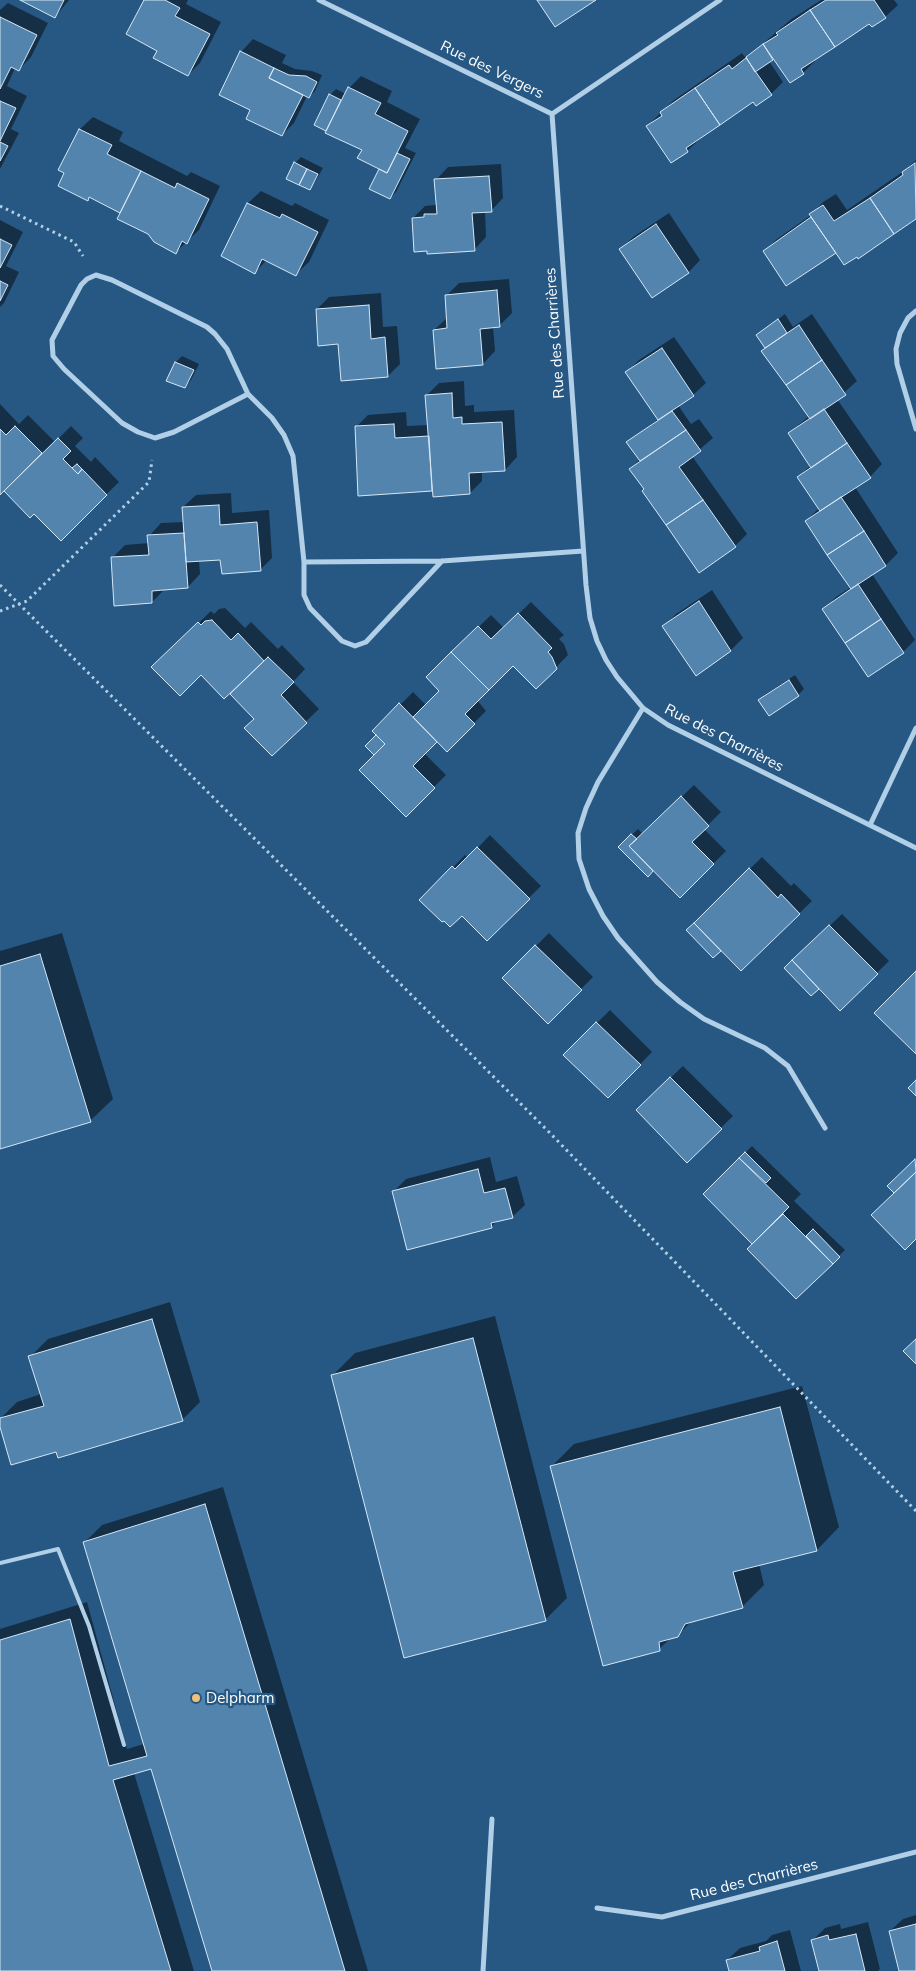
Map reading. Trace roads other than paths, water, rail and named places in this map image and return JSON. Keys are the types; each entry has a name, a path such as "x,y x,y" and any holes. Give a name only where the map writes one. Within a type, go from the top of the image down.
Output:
{"street":[{"name":"Rue des Vergers","path":"319,0 552,114 720,0"},
{"name":"Rue des Charrières","path":"552,114 584,551 590,618 597,641 617,677 643,708 681,732 916,848"},
{"path":"248,394 174,432 155,438 138,432 122,422 64,369 53,356 52,340 81,285 87,279 96,275 104,276 207,328 222,341 248,394 272,418 284,435 293,456 304,562 304,595 310,608 342,641 355,646 366,642 442,561"},
{"path":"916,312 908,318 900,333 896,349 897,364 916,429"},
{"path":"304,562 442,561 584,551"},
{"path":"643,708 598,782 586,808 578,833 579,859 589,889 603,916 618,938 656,982 704,1019 765,1048 788,1066 825,1128"},
{"path":"870,825 916,728"},
{"path":"483,1971 492,1819"},
{"name":"Rue des Charrières","path":"596,1908 662,1917 916,1852"}],"lane":[{"path":"0,1562 58,1550 89,1626 124,1745"}],"place":[{"name":"Delpharm","path":"196,1698"}]}
